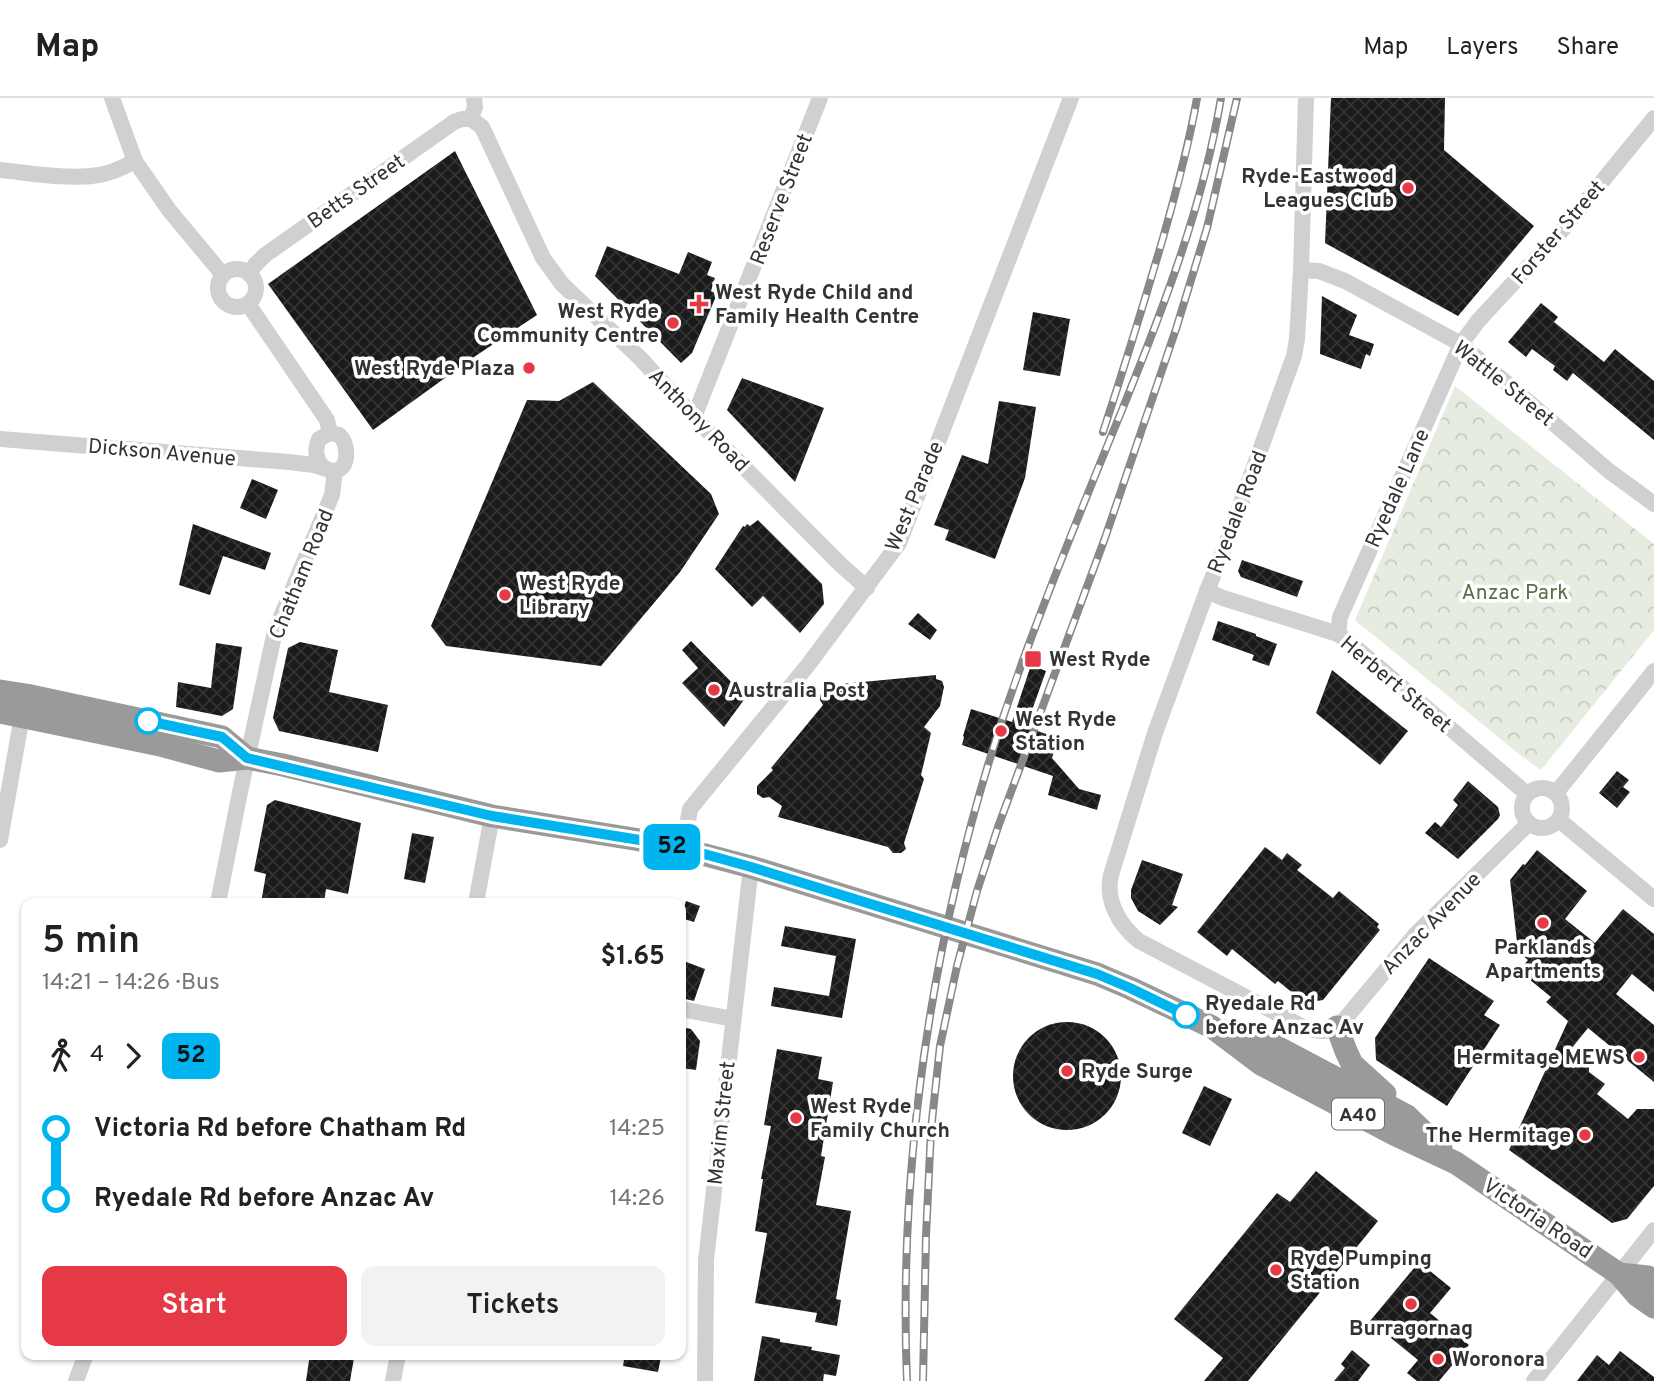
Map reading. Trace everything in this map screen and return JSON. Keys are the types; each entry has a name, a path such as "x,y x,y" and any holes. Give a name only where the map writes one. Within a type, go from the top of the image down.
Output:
{"highway":[{"name":"Victoria Road","path":"0,691 222,737 247,758"},
{"name":"Victoria Road","path":"11,714 160,745 219,761 247,758 492,816 683,849 751,867 1097,974 1212,1027 1271,1044 1407,1116 1456,1163"},
{"name":"Victoria Road","path":"1212,1027 1261,1064 1394,1134 1456,1163 1619,1274 1637,1295 1654,1307"},
{"path":"1337,1027 1352,1064 1407,1116"},
{"name":"Victoria Road","path":"1619,1274 1648,1277 1654,1281"}],"street":[{"path":"112,98 135,161 169,210 223,275"},
{"path":"471,119 475,107 474,98"},
{"name":"Reserve Street","path":"694,417 820,98"},
{"name":"West Parade","path":"683,849 690,809 808,665 899,542 1071,98"},
{"name":"Ryedale Road","path":"1306,98 1301,270 1297,339 1291,369 1155,733 1109,883 1116,914 1128,932 1139,940 1305,1028 1320,1032 1332,1031 1337,1027"},
{"name":"Forster Street","path":"1461,344 1478,321 1564,228 1654,118"},
{"name":"Betts Street","path":"249,274 265,255 454,122 471,119"},
{"name":"Anthony Road","path":"471,119 482,127 542,258 551,271 641,359 694,417 841,565 867,588"},
{"path":"0,170 82,177 102,175 135,161"},
{"path":"239,269 249,274 256,289 248,304 234,307 222,301 218,288 223,275 239,269"},
{"name":"Wattle Street","path":"1301,270 1319,271 1345,281 1461,344 1609,471 1654,504"},
{"path":"248,304 327,420 330,433"},
{"name":"Ryedale Lane","path":"1338,634 1340,617 1461,344"},
{"path":"330,433 341,436 346,448 345,464 339,470 329,469 319,461 317,446 322,436 330,433"},
{"name":"Dickson Avenue","path":"0,439 289,462 329,469"},
{"name":"Chatham Road","path":"219,898 275,632 332,495 329,469"},
{"name":"Herbert Street","path":"1208,591 1338,634 1527,794"},
{"path":"1556,793 1654,671"},
{"path":"0,840 11,714"},
{"path":"1539,788 1556,793 1563,807 1559,820 1554,825 1541,828 1529,823 1522,806 1527,794 1539,788"},
{"path":"477,898 492,816"},
{"path":"1559,820 1654,899"},
{"name":"Anzac Avenue","path":"1337,1027 1416,935 1529,823"},
{"name":"Maxim Street","path":"705,1381 706,1260 751,867"},
{"path":"686,1010 733,1019"},
{"path":"1534,1381 1654,1230"},
{"path":"76,1381 84,1360"},
{"path":"393,1381 397,1360"}],"green space":[{"name":"Anzac Park","path":"1455,386 1654,544 1654,630 1541,770 1355,620"}],"building":[{"name":"Ryde-Eastwood Leagues Club","path":"1331,98 1445,98 1444,150 1534,226 1458,316 1325,243"},
{"path":"455,151 537,315 373,430 268,284"},
{"name":"West Ryde Community Centre","path":"607,246 679,274 688,252 712,262 707,275 715,278 711,291 717,294 692,353 681,363 595,276"},
{"path":"1322,296 1357,315 1349,335 1374,344 1370,356 1366,354 1361,369 1320,354"},
{"path":"1541,303 1558,317 1554,322 1604,362 1615,349 1654,381 1654,440 1573,373 1567,381 1553,370 1555,366 1532,349 1526,357 1508,342"},
{"path":"1033,312 1070,319 1060,376 1023,370"},
{"path":"742,378 824,408 795,482 727,410"},
{"path":"593,382 711,494 719,514 680,572 601,666 446,646 431,626 527,400 559,401"},
{"path":"999,401 1036,407 1025,478 995,559 945,540 949,530 934,525 962,455 988,464"},
{"path":"252,479 278,490 266,519 240,508"},
{"path":"758,520 822,584 824,604 800,633 763,596 752,607 715,569 743,526 750,526"},
{"path":"193,524 271,553 265,570 223,556 210,595 179,585"},
{"path":"1242,560 1303,581 1297,597 1241,577 1238,571"},
{"path":"918,613 937,630 930,640 908,624"},
{"path":"1218,621 1277,644 1269,666 1252,660 1254,655 1212,640"},
{"name":"Australia Post","path":"691,641 746,697 724,727 682,683 698,668 682,650"},
{"path":"300,642 338,650 329,692 388,705 378,752 279,731 273,718 288,648"},
{"path":"216,643 242,647 233,709 222,716 176,707 178,682 211,688"},
{"name":"West Ryde Station","path":"1031,665 1046,671 1026,727 1058,738 1052,758 1079,789 1101,795 1097,810 1048,795 1053,776 962,745 971,709 1012,722"},
{"path":"1332,670 1408,731 1380,765 1316,713"},
{"path":"936,675 936,679 942,681 944,687 940,706 924,727 931,733 921,775 924,779 904,843 906,849 901,853 893,853 888,847 778,817 782,806 769,797 763,798 757,794 757,786 773,770 771,768 823,705 820,695 831,685"},
{"path":"1617,771 1629,780 1623,787 1630,792 1617,808 1599,793"},
{"path":"1468,781 1498,807 1500,815 1458,859 1425,833 1435,822 1441,827 1458,805 1453,800"},
{"path":"275,800 361,823 348,894 326,889 325,898 262,898 266,874 254,871 267,805"},
{"path":"412,833 434,837 425,883 404,879"},
{"path":"1265,847 1282,860 1287,853 1302,865 1297,870 1333,898 1339,891 1379,924 1377,927 1380,930 1323,1000 1311,1002 1302,996 1300,999 1278,981 1275,984 1232,949 1227,956 1197,932"},
{"path":"1537,850 1587,891 1565,919 1595,943 1623,909 1654,934 1654,992 1632,974 1616,994 1654,1025 1654,1082 1588,1028 1571,1049 1589,1062 1589,1072 1605,1084 1597,1094 1628,1119 1637,1109 1654,1109 1654,1186 1627,1219 1612,1223 1509,1150 1568,1021 1546,1002 1551,997 1519,971 1528,960 1518,951 1510,880"},
{"path":"1142,860 1183,874 1172,905 1178,907 1160,925 1138,911 1131,898 1131,890"},
{"path":"686,901 700,906 694,922 686,920"},
{"path":"785,926 856,939 842,1018 771,1006 774,987 829,996 836,956 781,946"},
{"path":"1429,958 1494,1001 1484,1015 1500,1025 1447,1106 1376,1060 1375,1038"},
{"path":"686,962 705,969 694,1001 686,999"},
{"name":"Ryde Surge","path":"1067,1022 1088,1026 1105,1038 1117,1055 1121,1076 1117,1097 1105,1114 1088,1126 1067,1130 1046,1126 1029,1114 1017,1097 1013,1076 1017,1055 1029,1038 1046,1026"},
{"path":"686,1028 691,1029 700,1041 696,1070 686,1069"},
{"path":"777,1049 822,1057 818,1079 833,1082 821,1156 825,1157 816,1205 851,1211 836,1299 841,1300 837,1326 815,1322 817,1313 755,1303 767,1233 755,1231 771,1126 764,1125"},
{"path":"1204,1086 1232,1099 1210,1146 1182,1133"},
{"name":"Ryde Pumping Station","path":"1316,1171 1378,1221 1248,1381 1204,1381 1223,1358 1174,1319 1277,1193 1290,1202"},
{"path":"1419,1262 1451,1288 1430,1313 1469,1345 1439,1381 1417,1381 1407,1373 1418,1360 1370,1321"},
{"path":"762,1336 840,1355 836,1376 824,1374 823,1381 754,1381"},
{"path":"1352,1350 1370,1365 1358,1381 1334,1381 1345,1368 1341,1364"},
{"path":"1620,1351 1654,1377 1654,1381 1577,1381 1597,1355 1609,1365"},
{"path":"309,1360 354,1360 350,1381 306,1381"},
{"path":"624,1360 660,1360 658,1372 623,1366"}],"railway":[{"path":"1103,432 1163,238 1197,98"},
{"path":"907,1381 909,1196 918,1103 948,919 970,828 996,739 1026,652 1180,257 1204,178 1221,98"},
{"path":"923,1381 931,1130 940,1046 957,966 998,827 1105,538 1176,329 1207,228 1237,98"}],"bus line":[{"name":"52","path":"148,721 222,737 247,758 492,816 646,841 751,867 1097,974 1186,1015"}],"place":[{"name":"Ryde-Eastwood Leagues Club","path":"1408,188"},
{"name":"West Ryde Child and Family Health Centre","path":"699,304"},
{"name":"West Ryde Community Centre","path":"673,323"},
{"name":"West Ryde Plaza","path":"529,368"},
{"name":"West Ryde Library","path":"505,595"},
{"name":"West Ryde","path":"1033,659"},
{"name":"Australia Post","path":"714,690"},
{"name":"West Ryde Station","path":"1001,731"},
{"name":"Parklands Apartments","path":"1543,923"},
{"name":"Ryedale Rd before Anzac Av","path":"1186,1015"},
{"name":"Hermitage MEWS","path":"1639,1057"},
{"name":"Ryde Surge","path":"1067,1071"},
{"name":"West Ryde Family Church","path":"796,1118"},
{"name":"The Hermitage","path":"1585,1135"},
{"name":"Ryde Pumping Station","path":"1276,1270"},
{"name":"Burragornag","path":"1411,1304"},
{"name":"Woronora","path":"1438,1359"}]}
